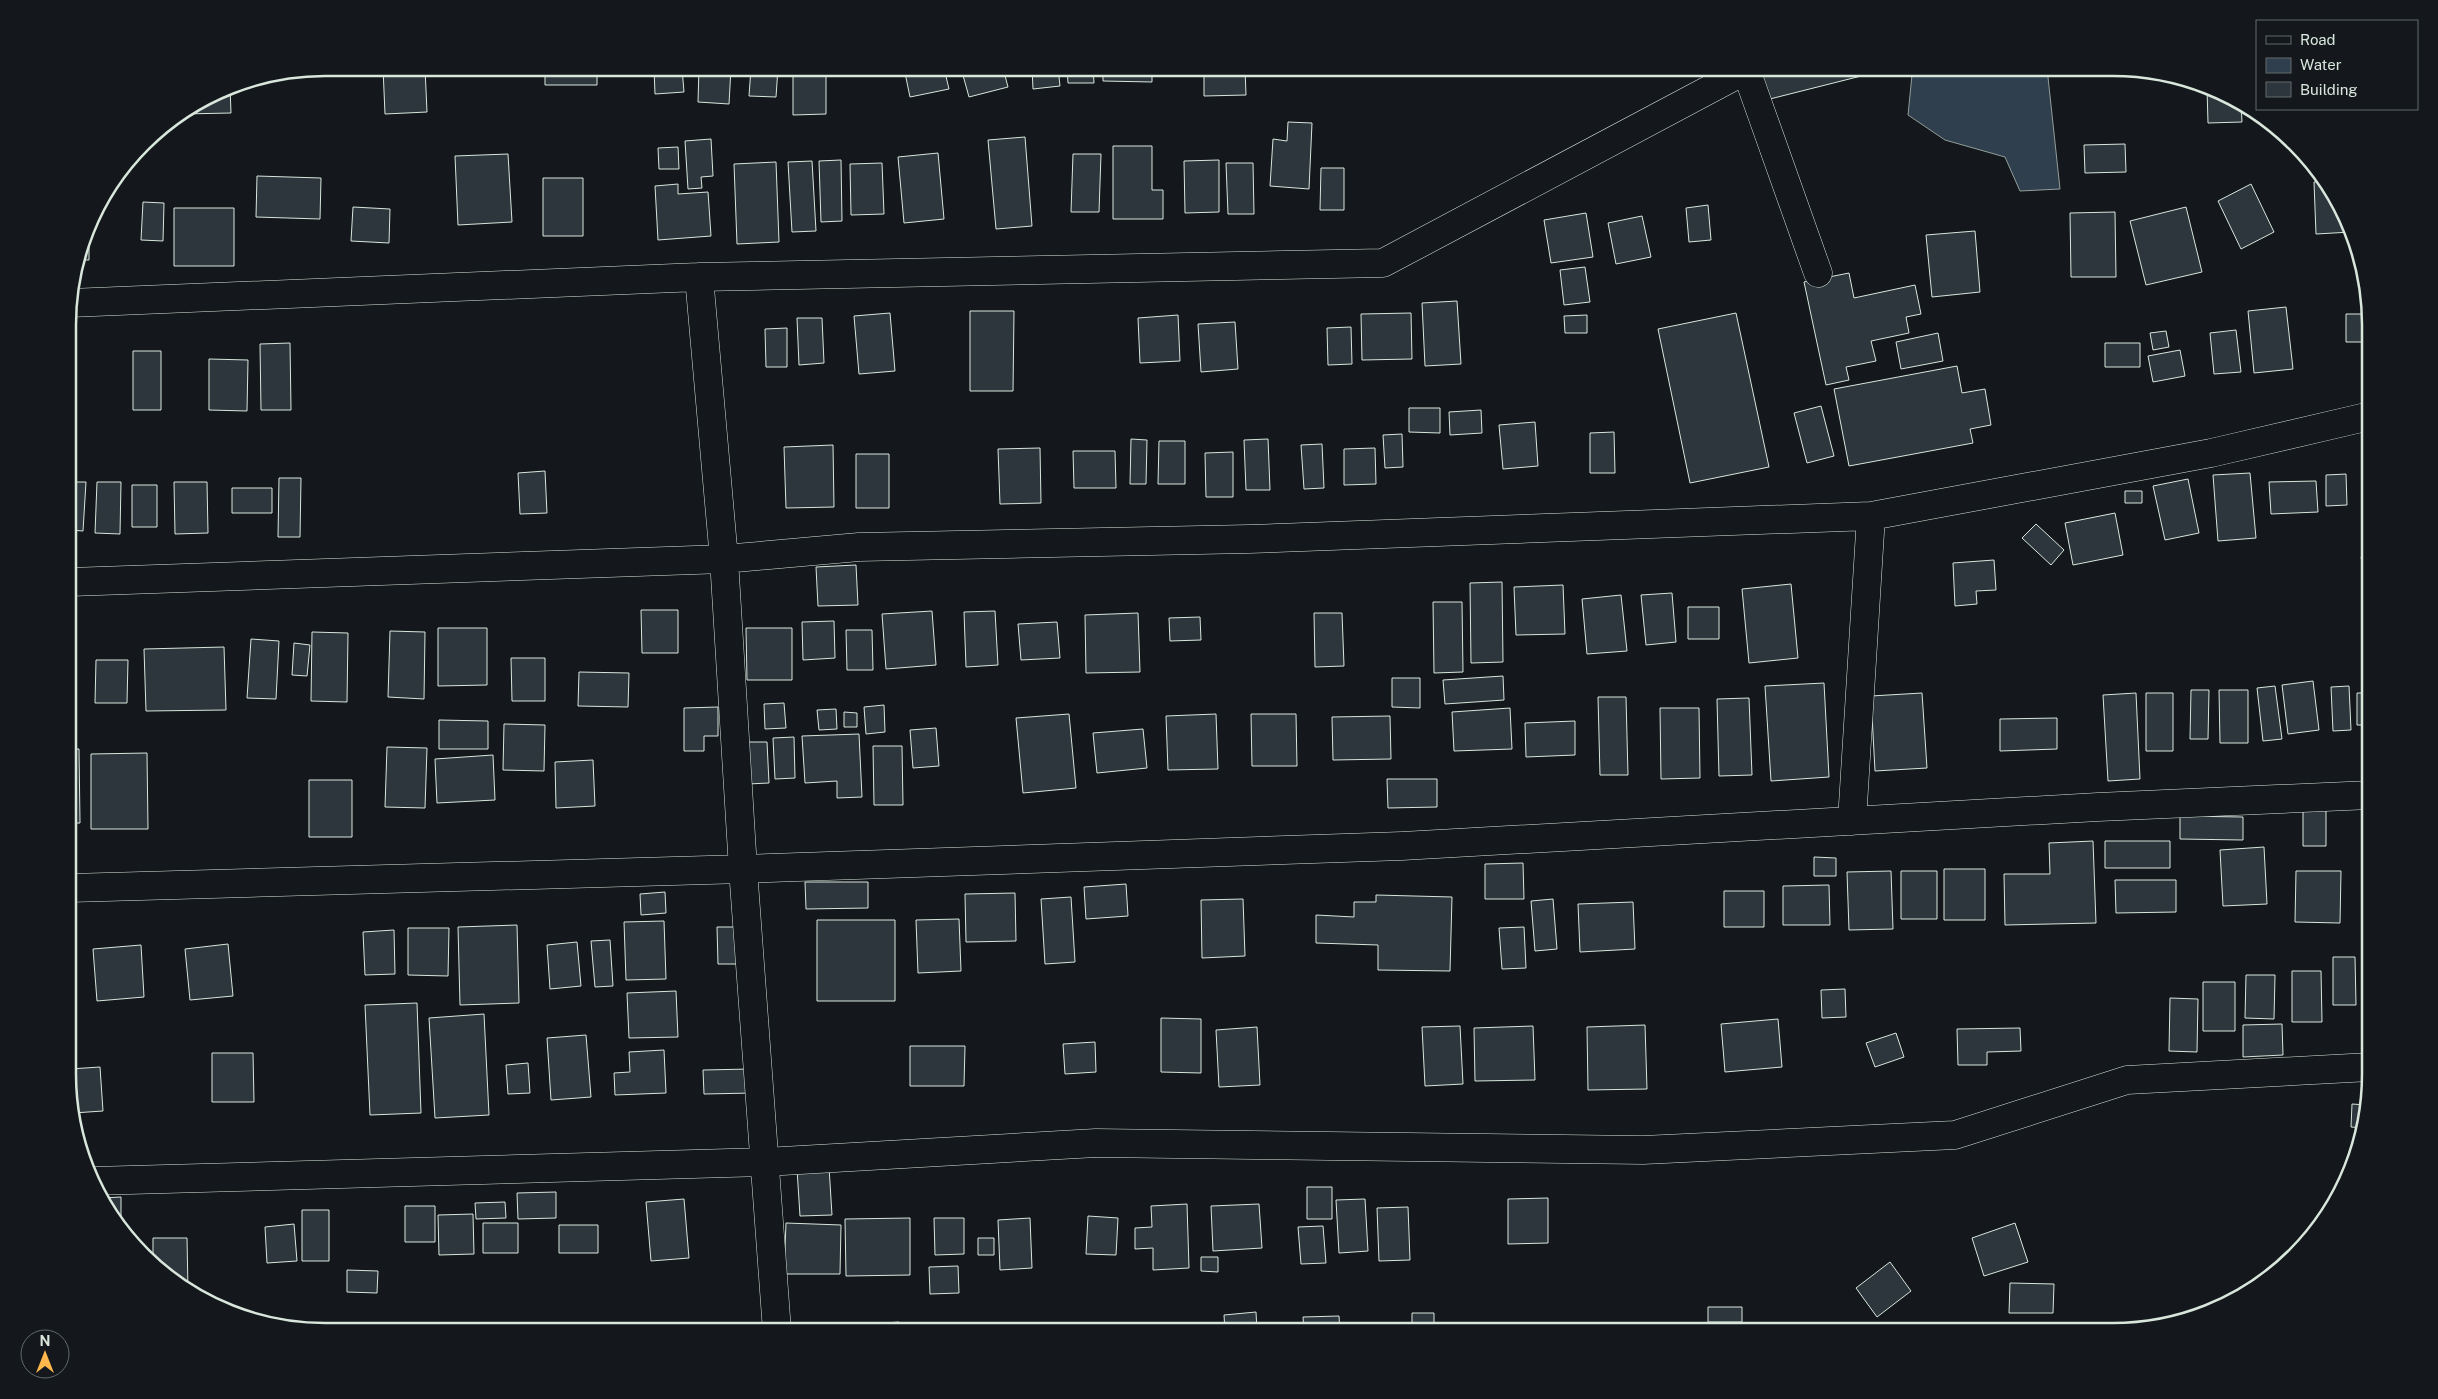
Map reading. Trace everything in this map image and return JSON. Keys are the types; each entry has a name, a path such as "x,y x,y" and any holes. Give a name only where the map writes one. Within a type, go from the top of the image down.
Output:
{"street":[{"path":"77,303 700,277 1383,263 1735,76"},
{"path":"1748,76 1818,274"},
{"path":"700,277 724,559 743,869 776,1323"},
{"path":"76,582 724,559 859,547 1249,539 1870,516 2211,453 2362,418"},
{"path":"1852,821 1870,516"},
{"path":"76,888 743,869 1402,846 2362,795"},
{"path":"101,1181 765,1162 1096,1143 1643,1150 1955,1135 2127,1080 2362,1067"}],"water":[{"path":"1912,76 2048,76 2060,189 2020,191 2005,157 1945,140 1908,115"}],"building":[{"path":"383,76 425,76 427,112 385,114"},
{"path":"545,76 597,76 597,85 545,85"},
{"path":"654,76 683,76 684,92 655,94"},
{"path":"699,76 731,76 729,104 698,102"},
{"path":"750,76 777,76 776,97 749,96"},
{"path":"793,76 826,76 826,114 793,115"},
{"path":"906,76 946,76 949,89 910,97"},
{"path":"963,76 1005,76 1008,87 969,97"},
{"path":"1032,76 1059,76 1060,86 1033,89"},
{"path":"1068,76 1094,76 1094,83 1068,83"},
{"path":"1103,76 1152,76 1152,82 1103,81"},
{"path":"1204,76 1245,76 1246,95 1204,96"},
{"path":"1755,76 1861,76 1762,101"},
{"path":"230,95 231,113 194,114"},
{"path":"2207,95 2242,113 2242,122 2208,123"},
{"path":"1288,122 1312,123 1309,189 1270,186 1273,139 1287,141"},
{"path":"1025,137 1032,226 996,229 988,140"},
{"path":"711,139 713,176 701,177 702,188 688,189 685,141"},
{"path":"2125,144 2126,172 2085,173 2084,145"},
{"path":"1113,146 1152,146 1152,190 1163,190 1163,219 1113,219"},
{"path":"678,147 679,169 659,169 658,148"},
{"path":"938,153 944,219 904,223 898,157"},
{"path":"508,154 512,222 458,225 455,156"},
{"path":"1073,154 1101,154 1099,212 1071,212"},
{"path":"841,160 842,221 821,222 819,161"},
{"path":"1219,160 1219,212 1185,213 1184,161"},
{"path":"812,161 816,231 792,232 788,162"},
{"path":"776,162 779,242 737,244 734,164"},
{"path":"882,163 884,214 851,215 850,164"},
{"path":"1226,163 1253,163 1254,214 1228,214"},
{"path":"1321,168 1344,168 1344,210 1320,210"},
{"path":"257,176 321,178 320,219 256,217"},
{"path":"543,178 583,178 583,236 543,236"},
{"path":"2314,182 2320,187 2344,232 2316,234"},
{"path":"678,184 678,194 708,192 711,236 658,240 655,186"},
{"path":"2251,184 2274,232 2241,249 2218,201"},
{"path":"143,202 164,203 163,241 141,240"},
{"path":"1708,205 1711,240 1689,242 1686,208"},
{"path":"353,207 390,209 389,243 351,241"},
{"path":"2186,207 2202,272 2146,285 2130,221"},
{"path":"174,208 234,208 234,266 174,266"},
{"path":"2115,212 2116,277 2071,277 2070,213"},
{"path":"1586,213 1593,257 1551,263 1544,220"},
{"path":"1642,216 1651,257 1616,264 1608,223"},
{"path":"1975,231 1980,292 1932,297 1926,235"},
{"path":"89,245 89,260 85,260"},
{"path":"1585,267 1590,302 1564,305 1560,270"},
{"path":"1849,273 1854,298 1915,285 1921,314 1906,317 1909,333 1871,341 1876,361 1846,367 1849,380 1826,385 1804,282"},
{"path":"1457,301 1461,364 1425,366 1422,303"},
{"path":"2286,307 2293,369 2254,373 2248,311"},
{"path":"970,311 1014,311 1013,391 970,391"},
{"path":"890,313 895,371 859,374 854,316"},
{"path":"1411,313 1412,359 1362,360 1361,314"},
{"path":"1736,313 1769,467 1690,483 1658,329"},
{"path":"2346,314 2361,314 2362,342 2346,342"},
{"path":"1178,315 1180,361 1140,363 1138,318"},
{"path":"1587,315 1587,333 1565,333 1564,316"},
{"path":"797,318 822,318 824,363 799,365"},
{"path":"1235,322 1238,369 1201,372 1198,324"},
{"path":"1351,327 1352,364 1328,365 1327,328"},
{"path":"787,328 787,367 766,367 765,329"},
{"path":"2236,330 2241,372 2214,374 2210,333"},
{"path":"2166,331 2169,347 2153,350 2150,333"},
{"path":"1938,333 1943,361 1901,369 1896,342"},
{"path":"290,343 291,410 261,410 260,344"},
{"path":"2105,343 2140,343 2140,367 2105,367"},
{"path":"2180,350 2185,376 2153,382 2148,356"},
{"path":"133,351 161,351 161,410 133,410"},
{"path":"209,359 248,360 247,411 209,410"},
{"path":"1957,366 1962,393 1985,389 1991,425 1970,429 1973,443 1849,466 1834,389"},
{"path":"1821,406 1834,456 1807,463 1794,413"},
{"path":"1409,408 1440,408 1440,433 1409,432"},
{"path":"1481,410 1482,433 1450,435 1449,412"},
{"path":"1535,422 1538,466 1503,469 1499,425"},
{"path":"1614,432 1615,473 1590,473 1590,433"},
{"path":"1402,434 1403,467 1385,468 1383,435"},
{"path":"1131,439 1147,440 1146,484 1130,484"},
{"path":"1268,439 1270,490 1246,490 1244,440"},
{"path":"1159,441 1185,441 1185,484 1158,484"},
{"path":"1322,444 1324,488 1304,489 1301,445"},
{"path":"833,445 834,507 786,508 784,447"},
{"path":"1040,448 1041,503 1000,504 998,449"},
{"path":"1375,448 1376,484 1344,485 1344,449"},
{"path":"1073,451 1115,451 1116,488 1074,488"},
{"path":"1233,452 1233,497 1206,497 1205,453"},
{"path":"856,454 889,454 889,508 856,508"},
{"path":"545,471 547,513 520,514 518,473"},
{"path":"2250,473 2256,538 2218,541 2213,475"},
{"path":"2346,474 2347,505 2326,506 2326,475"},
{"path":"279,478 301,478 300,537 278,537"},
{"path":"2188,479 2199,533 2165,540 2153,486"},
{"path":"2316,481 2318,512 2271,514 2269,482"},
{"path":"76,482 86,482 83,531 76,530"},
{"path":"97,482 121,482 120,534 95,533"},
{"path":"174,482 207,482 208,533 175,534"},
{"path":"132,485 157,485 157,527 132,527"},
{"path":"232,488 272,488 272,513 232,513"},
{"path":"2125,491 2142,491 2142,503 2125,503"},
{"path":"2115,513 2123,555 2073,565 2065,523"},
{"path":"2036,524 2064,550 2051,565 2022,538"},
{"path":"1994,560 1996,590 1976,591 1977,604 1955,606 1953,563"},
{"path":"856,565 858,605 818,606 816,567"},
{"path":"1502,582 1503,662 1471,663 1470,583"},
{"path":"1791,584 1798,658 1749,663 1742,589"},
{"path":"1563,585 1565,634 1516,635 1514,587"},
{"path":"1672,593 1676,642 1646,645 1641,595"},
{"path":"1621,595 1627,651 1587,654 1582,599"},
{"path":"1433,602 1462,602 1463,672 1434,673"},
{"path":"1688,607 1719,607 1719,639 1688,639"},
{"path":"641,610 678,610 678,653 642,653"},
{"path":"932,611 936,665 886,669 882,614"},
{"path":"995,611 998,665 966,667 964,612"},
{"path":"1138,613 1140,672 1086,673 1085,615"},
{"path":"1314,613 1342,613 1344,666 1315,667"},
{"path":"1200,617 1201,640 1170,641 1169,618"},
{"path":"834,621 835,658 803,660 802,622"},
{"path":"1057,622 1060,658 1021,660 1018,624"},
{"path":"438,628 487,628 487,685 438,686"},
{"path":"746,628 792,628 792,680 747,680"},
{"path":"846,630 872,630 873,670 847,670"},
{"path":"390,631 425,632 424,699 388,697"},
{"path":"312,632 348,633 347,702 311,701"},
{"path":"251,639 279,641 276,699 247,698"},
{"path":"294,643 310,645 307,676 292,675"},
{"path":"224,647 226,710 146,711 144,649"},
{"path":"511,658 545,658 545,701 512,701"},
{"path":"96,660 128,660 127,703 95,703"},
{"path":"579,672 629,673 628,707 578,706"},
{"path":"1503,676 1504,700 1445,704 1443,680"},
{"path":"1392,678 1420,678 1420,708 1392,707"},
{"path":"2313,681 2319,730 2288,734 2282,685"},
{"path":"1824,683 1829,777 1771,781 1765,686"},
{"path":"2275,686 2282,739 2263,741 2257,688"},
{"path":"2349,686 2351,730 2333,731 2331,687"},
{"path":"2191,690 2209,690 2208,739 2190,739"},
{"path":"2219,690 2248,690 2248,743 2220,743"},
{"path":"1922,693 1927,768 1875,771 1871,696"},
{"path":"2136,693 2140,779 2108,781 2103,695"},
{"path":"2146,693 2173,693 2173,751 2146,751"},
{"path":"2357,693 2362,693 2362,725 2357,725"},
{"path":"1598,697 1626,697 1628,775 1600,775"},
{"path":"1749,698 1752,775 1719,776 1717,699"},
{"path":"784,703 786,728 765,729 764,704"},
{"path":"884,705 885,732 866,734 864,707"},
{"path":"718,707 718,736 704,736 704,751 684,751 684,708"},
{"path":"1510,708 1512,749 1454,751 1452,712"},
{"path":"1660,708 1699,708 1700,778 1661,779"},
{"path":"836,709 837,729 819,730 817,710"},
{"path":"844,712 857,713 857,727 844,727"},
{"path":"1069,714 1076,788 1023,793 1016,718"},
{"path":"1216,714 1218,769 1168,770 1166,716"},
{"path":"1251,714 1296,714 1297,766 1252,766"},
{"path":"1390,716 1391,759 1333,760 1332,717"},
{"path":"2057,718 2057,749 2000,751 2000,719"},
{"path":"439,720 488,721 488,749 439,749"},
{"path":"1575,721 1575,755 1526,757 1525,723"},
{"path":"504,724 545,725 544,771 503,770"},
{"path":"936,728 939,766 913,768 910,730"},
{"path":"1143,729 1147,768 1097,773 1093,733"},
{"path":"859,734 862,797 837,798 837,781 805,783 802,736"},
{"path":"794,737 795,778 775,779 773,738"},
{"path":"746,742 767,742 769,783 748,784"},
{"path":"873,746 902,746 903,805 874,805"},
{"path":"387,747 427,748 425,808 385,807"},
{"path":"76,749 79,749 80,823 76,823"},
{"path":"147,753 148,829 91,829 91,754"},
{"path":"493,755 495,800 437,803 435,759"},
{"path":"593,760 595,806 556,808 555,762"},
{"path":"1387,779 1437,779 1437,807 1388,808"},
{"path":"309,780 352,780 352,837 309,837"},
{"path":"2303,809 2326,809 2326,846 2303,846"},
{"path":"2180,816 2243,817 2243,840 2180,839"},
{"path":"2093,841 2096,923 2005,925 2004,874 2050,874 2049,843"},
{"path":"2105,841 2170,841 2170,868 2105,868"},
{"path":"2264,847 2267,904 2223,906 2220,850"},
{"path":"1814,857 1836,858 1836,876 1814,876"},
{"path":"1523,863 1524,899 1485,899 1485,864"},
{"path":"1944,869 1985,869 1985,920 1944,920"},
{"path":"1891,871 1893,929 1849,930 1847,872"},
{"path":"1901,871 1937,871 1937,919 1901,919"},
{"path":"2296,871 2341,871 2340,923 2295,922"},
{"path":"2115,880 2176,880 2176,912 2116,913"},
{"path":"805,882 868,882 868,908 806,909"},
{"path":"1126,884 1128,916 1086,919 1084,887"},
{"path":"1829,885 1830,925 1783,925 1783,886"},
{"path":"1724,891 1764,891 1764,927 1724,927"},
{"path":"665,892 666,913 641,915 640,894"},
{"path":"1015,893 1016,941 966,942 965,894"},
{"path":"1376,895 1452,897 1450,971 1378,970 1378,945 1316,943 1316,915 1354,917 1354,902 1376,902"},
{"path":"1071,897 1075,962 1045,964 1041,899"},
{"path":"1243,899 1245,956 1202,958 1201,900"},
{"path":"1553,899 1557,949 1535,951 1531,901"},
{"path":"1633,902 1635,949 1580,952 1578,904"},
{"path":"959,919 961,971 918,973 916,920"},
{"path":"817,920 895,920 895,1001 817,1001"},
{"path":"664,921 666,979 626,980 624,922"},
{"path":"517,925 519,1003 460,1005 458,927"},
{"path":"717,927 741,927 741,964 718,964"},
{"path":"1524,927 1526,968 1502,969 1499,928"},
{"path":"408,928 449,928 448,976 408,975"},
{"path":"394,930 395,974 365,975 363,932"},
{"path":"610,940 613,986 595,987 591,941"},
{"path":"577,942 581,986 550,989 547,945"},
{"path":"228,944 233,996 190,1000 185,949"},
{"path":"141,945 144,997 97,1001 93,949"},
{"path":"2333,957 2355,957 2356,1005 2333,1005"},
{"path":"2292,971 2321,971 2322,1022 2292,1022"},
{"path":"2246,975 2275,975 2274,1019 2245,1018"},
{"path":"2203,982 2235,982 2235,1031 2203,1031"},
{"path":"1845,989 1846,1017 1822,1018 1821,990"},
{"path":"676,991 678,1037 629,1038 627,993"},
{"path":"2170,998 2198,999 2197,1052 2169,1051"},
{"path":"417,1003 421,1113 370,1115 365,1005"},
{"path":"484,1014 489,1115 435,1118 429,1018"},
{"path":"1161,1018 1201,1019 1201,1073 1161,1072"},
{"path":"1778,1019 1782,1067 1725,1072 1721,1024"},
{"path":"2282,1024 2283,1055 2243,1057 2243,1025"},
{"path":"1645,1025 1647,1089 1588,1090 1587,1027"},
{"path":"1460,1026 1463,1084 1425,1086 1422,1027"},
{"path":"1533,1026 1535,1080 1475,1081 1474,1028"},
{"path":"1257,1027 1260,1085 1219,1087 1216,1030"},
{"path":"2020,1028 2021,1051 1987,1052 1987,1065 1958,1065 1957,1029"},
{"path":"1896,1033 1904,1057 1875,1067 1866,1043"},
{"path":"586,1035 591,1097 551,1100 547,1038"},
{"path":"1095,1042 1096,1072 1065,1074 1063,1044"},
{"path":"910,1046 965,1046 964,1086 910,1086"},
{"path":"664,1050 666,1093 615,1095 614,1073 630,1072 629,1052"},
{"path":"212,1053 253,1053 254,1102 212,1102"},
{"path":"528,1063 530,1093 508,1094 506,1065"},
{"path":"100,1067 103,1111 79,1113 76,1069"},
{"path":"751,1069 753,1093 704,1094 703,1070"},
{"path":"2352,1104 2360,1105 2356,1127 2351,1127"},
{"path":"829,1167 832,1215 800,1216 797,1169"},
{"path":"1307,1187 1332,1187 1332,1219 1307,1219"},
{"path":"556,1192 556,1218 518,1219 517,1193"},
{"path":"121,1197 121,1216 118,1212 110,1198"},
{"path":"1548,1198 1548,1243 1508,1244 1508,1199"},
{"path":"684,1199 689,1258 651,1261 646,1202"},
{"path":"1365,1199 1368,1251 1339,1253 1336,1200"},
{"path":"505,1202 506,1218 476,1219 475,1203"},
{"path":"1187,1204 1189,1268 1153,1270 1153,1248 1135,1249 1135,1228 1152,1227 1151,1206"},
{"path":"1259,1204 1262,1248 1213,1251 1211,1206"},
{"path":"405,1206 435,1206 435,1242 405,1242"},
{"path":"1408,1207 1410,1260 1379,1261 1377,1208"},
{"path":"302,1210 329,1210 329,1261 302,1261"},
{"path":"473,1214 474,1254 439,1255 438,1215"},
{"path":"1088,1216 1118,1218 1116,1255 1086,1254"},
{"path":"910,1218 910,1275 846,1276 845,1219"},
{"path":"934,1218 964,1218 964,1254 935,1255"},
{"path":"1030,1218 1032,1268 1000,1270 998,1220"},
{"path":"483,1223 518,1223 518,1253 483,1253"},
{"path":"786,1223 841,1225 840,1274 784,1274"},
{"path":"2015,1223 2028,1262 1984,1276 1972,1238"},
{"path":"294,1224 297,1261 267,1263 265,1227"},
{"path":"559,1225 598,1225 598,1253 559,1253"},
{"path":"1323,1226 1326,1263 1301,1264 1298,1227"},
{"path":"153,1238 187,1238 188,1281 161,1261 153,1254"},
{"path":"978,1238 994,1238 994,1255 978,1255"},
{"path":"1201,1257 1218,1257 1218,1272 1201,1271"},
{"path":"1890,1262 1911,1291 1877,1317 1856,1288"},
{"path":"958,1266 959,1293 930,1294 929,1267"},
{"path":"347,1270 378,1271 377,1293 347,1292"},
{"path":"2010,1283 2054,1284 2053,1313 2009,1313"},
{"path":"1708,1307 1742,1307 1742,1322 1708,1322"},
{"path":"1256,1312 1257,1323 1224,1323 1224,1315"},
{"path":"1412,1313 1434,1313 1434,1323 1412,1323"},
{"path":"1339,1316 1339,1323 1303,1323 1303,1317"}]}
